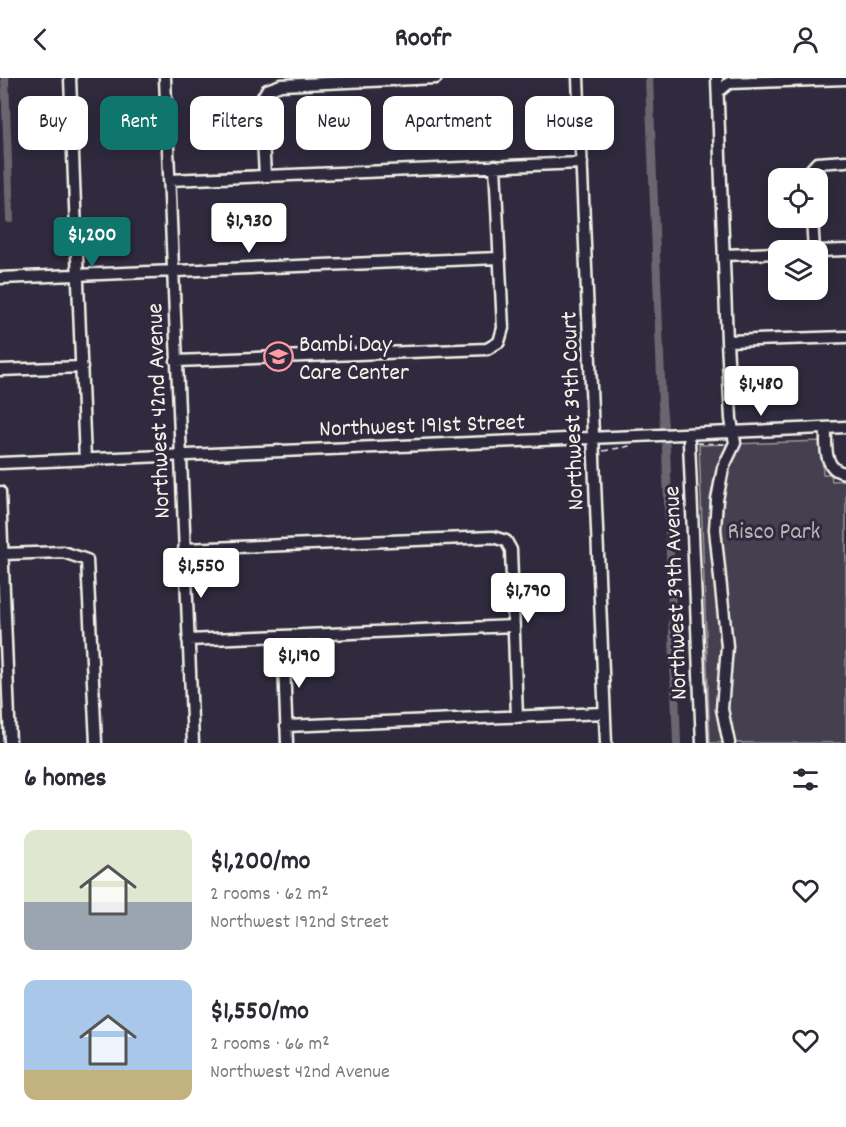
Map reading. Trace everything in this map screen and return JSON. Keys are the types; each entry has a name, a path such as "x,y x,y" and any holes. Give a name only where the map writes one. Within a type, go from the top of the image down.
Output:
{"street":[{"path":"69,78 85,459"},
{"name":"Northwest 42nd Avenue","path":"165,78 193,743"},
{"path":"265,176 261,100 267,90 281,85 436,78"},
{"name":"Northwest 39th Court","path":"578,78 606,743"},
{"path":"717,78 727,341 734,438 723,468 715,529 727,646 722,709 729,743"},
{"path":"718,93 729,83 846,79"},
{"path":"814,168 817,163 846,162"},
{"path":"169,180 582,163"},
{"path":"176,361 487,349 499,342 502,328 495,166"},
{"path":"828,251 846,250"},
{"path":"724,255 768,253"},
{"path":"0,278 500,258"},
{"path":"727,341 846,337"},
{"path":"0,370 82,367"},
{"name":"Northwest 191st Street","path":"0,463 180,455 594,444 649,435 676,434 734,438 846,427"},
{"path":"826,428 828,461 834,468 846,473"},
{"name":"Northwest 39th Avenue","path":"689,441 702,743"},
{"path":"0,492 10,743"},
{"path":"184,549 493,537 506,541 511,550 517,717"},
{"path":"3,554 63,552 87,560 96,743"},
{"path":"188,640 514,626"},
{"path":"283,636 287,743"},
{"path":"286,726 604,713"}],"path":[{"path":"689,441 705,444 734,438"},
{"path":"594,444 605,451 629,446"}],"green space":[{"name":"Risco Park","path":"822,441 823,474 831,474 832,481 846,480 846,743 710,743 699,445"}],"waterway":[{"path":"5,78 10,219"},
{"path":"649,78 677,743"}],"place":[{"name":"Bambi Day Care Center","path":"278,357"}]}
